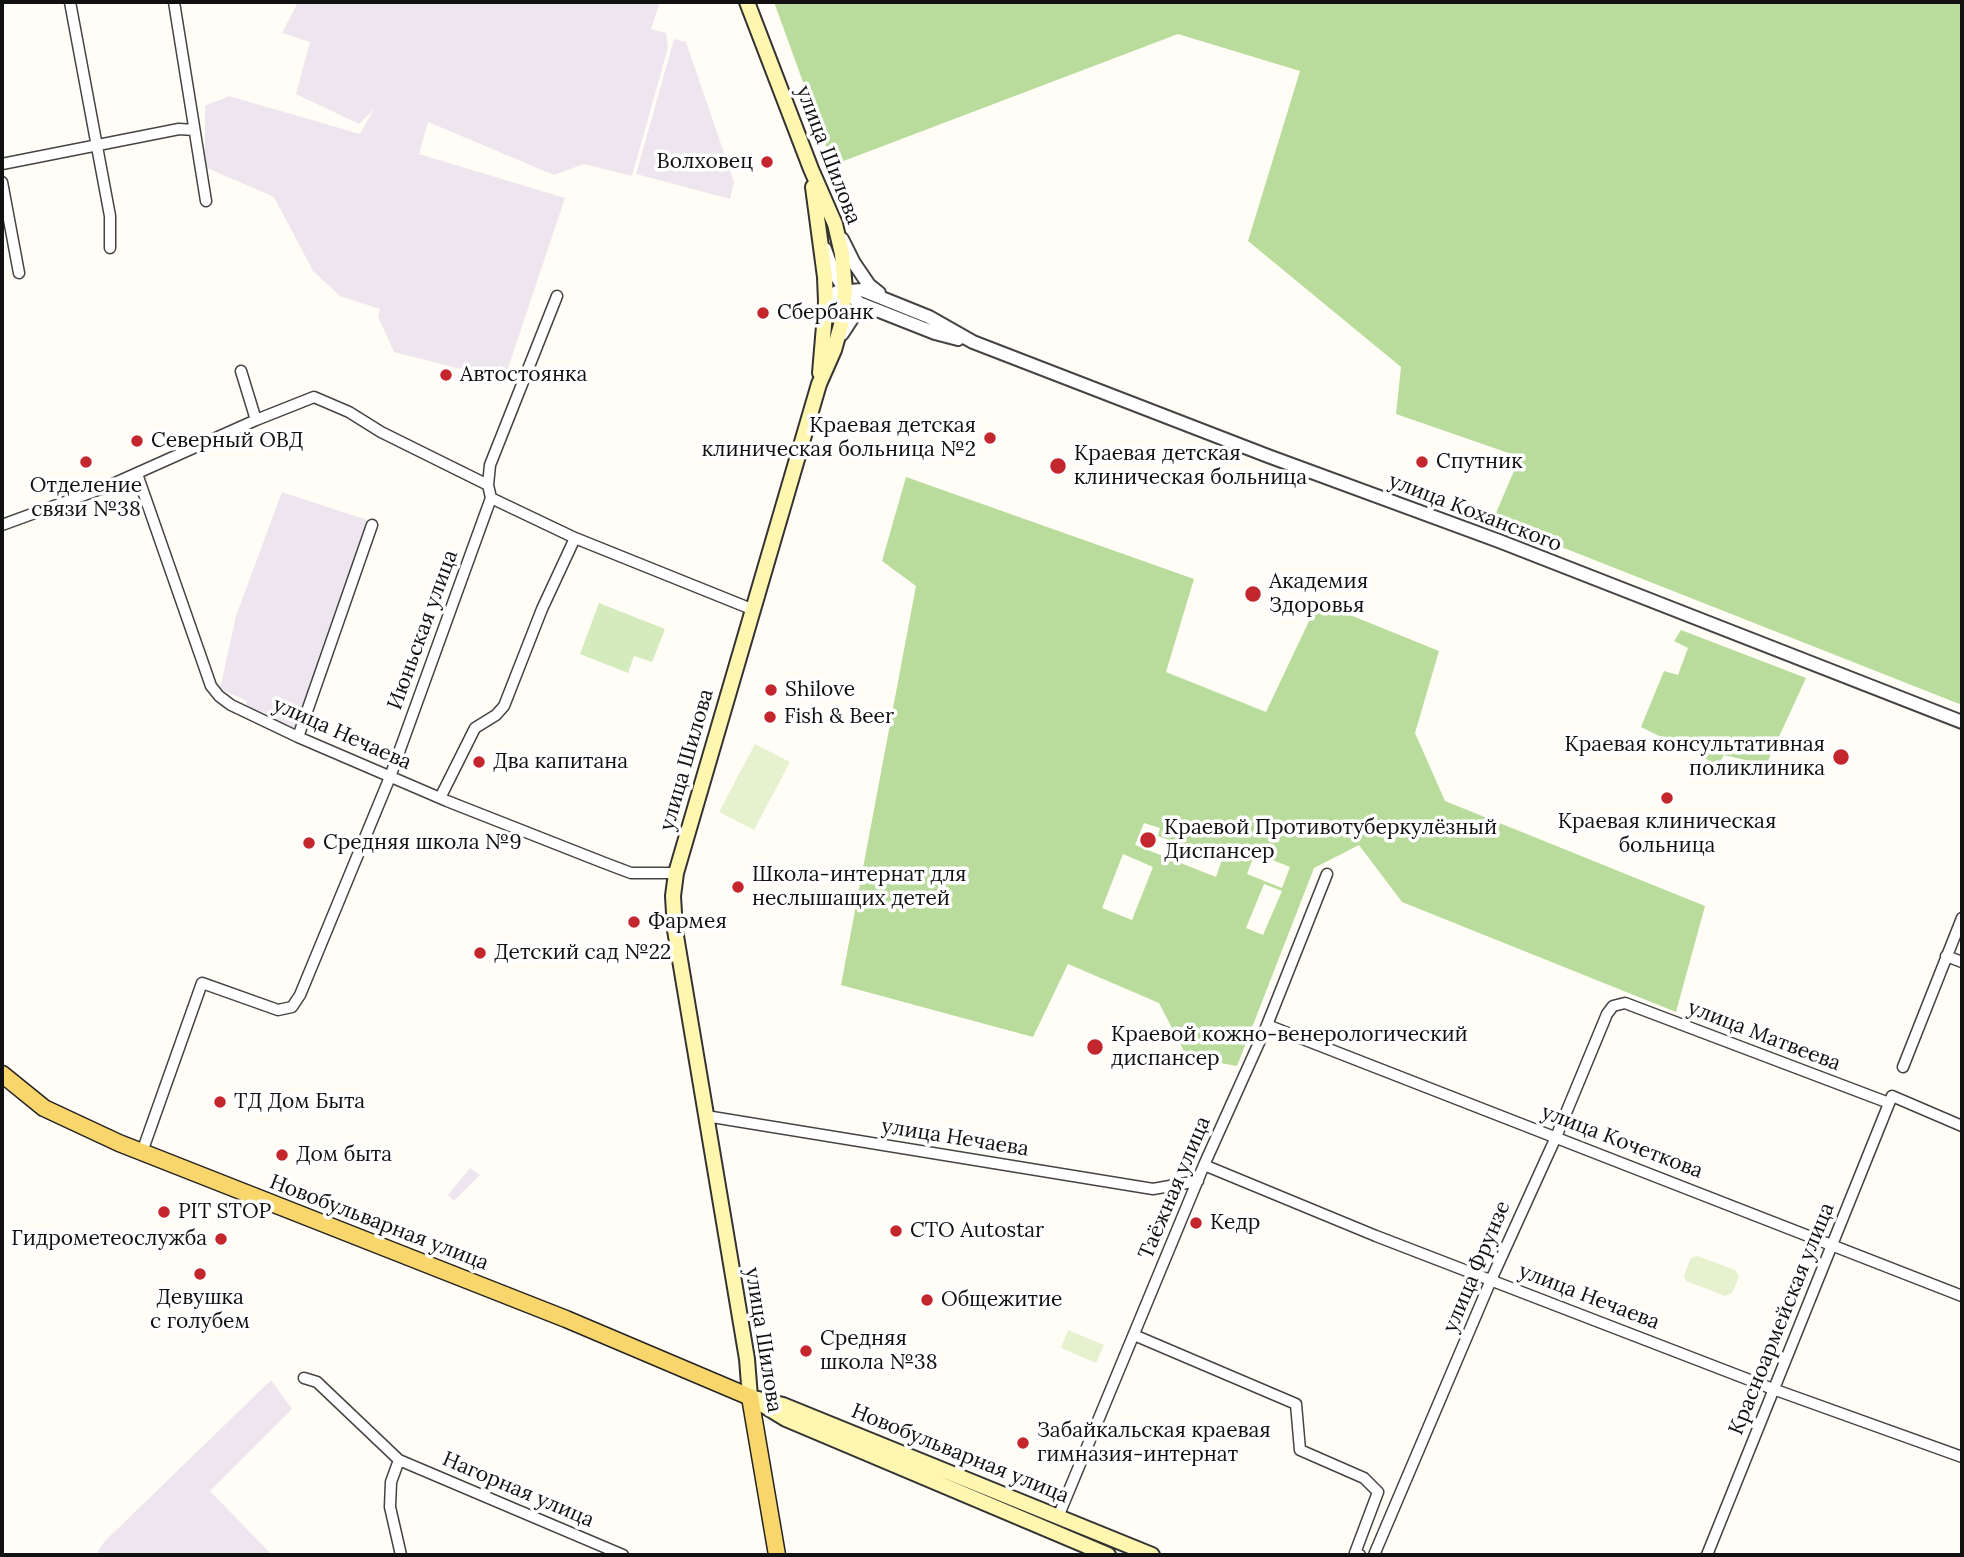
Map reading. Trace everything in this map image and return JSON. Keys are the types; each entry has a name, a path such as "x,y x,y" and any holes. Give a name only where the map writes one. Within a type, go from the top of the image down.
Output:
{"main road":[{"name":"улица Шилова","path":"747,2 835,224 842,254 845,290 841,325 834,350 819,384 676,873 673,896 675,930 777,1555"},
{"path":"811,169 826,302 819,384"},
{"name":"Новобульварная улица","path":"2,1074 44,1108 142,1152 566,1319 750,1397 786,1419 1108,1555"},
{"name":"Новобульварная улица","path":"750,1397 783,1405 1152,1555"}],"street":[{"path":"70,2 110,216 110,248"},
{"path":"174,2 206,201"},
{"path":"2,164 179,130 194,130"},
{"path":"2,182 19,273"},
{"path":"835,224 854,263 869,285 887,300"},
{"path":"819,229 833,271 845,290 859,303 876,312 935,333 973,342"},
{"path":"826,302 831,296 845,290 862,290 929,317 973,342"},
{"path":"557,296 490,465 488,485 491,498 575,538 754,610"},
{"path":"834,350 855,314 876,312"},
{"name":"улица Коханского","path":"973,342 1259,453 1499,541 1962,722"},
{"path":"241,371 256,419"},
{"path":"2,525 137,474 256,419 314,397 349,412 381,432 488,485"},
{"name":"улица Нечаева","path":"137,474 212,686 219,696 231,705 390,777 631,873 676,873"},
{"name":"Июньская улица","path":"142,1152 202,983 278,1010 292,1007 300,995 390,777 491,498"},
{"path":"298,737 372,525"},
{"path":"440,798 475,728 496,715 504,706 542,609 575,538"},
{"name":"Таёжная улица","path":"1058,1517 1204,1165 1267,1025 1328,874"},
{"path":"1903,1067 1962,918"},
{"path":"1946,956 1962,962"},
{"name":"улица Матвеева","path":"1625,1003 1962,1126"},
{"name":"улица Фрунзе","path":"1374,1555 1607,1014 1613,1006 1625,1003"},
{"name":"улица Кочеткова","path":"1267,1025 1962,1296"},
{"name":"Красноармейская улица","path":"1707,1555 1890,1100"},
{"name":"улица Нечаева","path":"706,1116 1153,1189 1198,1181"},
{"name":"улица Нечаева","path":"1204,1165 1376,1236 1773,1390 1962,1457"},
{"path":"1134,1335 1296,1404 1300,1450 1364,1478 1378,1492 1355,1553 1360,1555"},
{"path":"304,1378 317,1382 399,1460 391,1482 390,1507 401,1555"},
{"name":"Нагорная улица","path":"399,1460 622,1555"}],"shaded area":[{"path":"298,2 660,2 651,29 666,33 668,48 632,176 584,164 554,175 428,122 419,154 565,198 504,380 394,352 378,317 380,309 340,296 313,271 274,197 205,167 205,106 229,96 360,134 374,109 359,124 296,94 310,42 282,33"},
{"path":"674,39 686,42 734,182 730,199 636,174"},
{"path":"282,492 367,520 295,728 245,708 247,701 220,689 236,616"},
{"path":"470,1168 480,1175 454,1201 448,1195"},
{"path":"271,1380 292,1409 210,1491 272,1555 96,1555 104,1542"}],"green space":[{"path":"774,2 1962,2 1962,705 1493,520 1520,457 1396,414 1401,367 1248,241 1300,71 1178,34 833,165"},
{"path":"906,477 1194,579 1166,672 1266,712 1318,602 1439,651 1415,733 1445,801 1705,906 1676,1012 1402,902 1359,845 1314,868 1237,1066 1187,1057 1159,1003 1068,964 1033,1037 841,985 916,586 882,561","holes":["1144,823 1160,828 1158,836 1207,855 1210,848 1224,854 1216,877 1135,845","1255,853 1290,867 1282,888 1247,874","1123,854 1153,867 1132,920 1102,908","1264,884 1282,891 1263,935 1246,928"]},
{"path":"599,603 665,629 652,662 634,656 628,673 580,654"},
{"path":"1681,630 1806,678 1766,765 1724,755 1718,765 1641,727 1664,671 1678,675 1688,648 1674,641"},
{"path":"755,744 790,762 754,830 719,812"},
{"path":"1698,1256 1735,1270 1739,1277 1732,1293 1725,1296 1686,1281 1684,1275 1691,1258"},
{"path":"1068,1330 1104,1345 1096,1363 1061,1348"}],"place":[{"name":"Волховец","path":"767,162"},
{"name":"Сбербанк","path":"763,313"},
{"name":"Автостоянка","path":"446,375"},
{"name":"Краевая детская клиническая больница №2","path":"990,438"},
{"name":"Северный ОВД","path":"137,441"},
{"name":"Отделение связи №38","path":"86,462"},
{"name":"Спутник","path":"1422,462"},
{"name":"Краевая детская клиническая больница","path":"1058,466"},
{"name":"Академия Здоровья","path":"1253,594"},
{"name":"Shilove","path":"771,690"},
{"name":"Fish & Beer","path":"770,717"},
{"name":"Краевая консультативная поликлиника","path":"1841,757"},
{"name":"Два капитана","path":"479,762"},
{"name":"Краевая клиническая больница","path":"1667,798"},
{"name":"Краевой Противотуберкулёзный Диспансер","path":"1148,840"},
{"name":"Средняя школа №9","path":"309,843"},
{"name":"Школа-интернат для неслышащих детей","path":"738,887"},
{"name":"Фармея","path":"634,922"},
{"name":"Детский сад №22","path":"480,953"},
{"name":"Краевой кожно-венерологический диспансер","path":"1095,1047"},
{"name":"ТД Дом Быта","path":"220,1102"},
{"name":"Дом быта","path":"282,1155"},
{"name":"PIT STOP","path":"164,1212"},
{"name":"Кедр","path":"1196,1223"},
{"name":"СТО Autostar","path":"896,1231"},
{"name":"Гидрометеослужба","path":"221,1239"},
{"name":"Девушка с голубем","path":"200,1274"},
{"name":"Общежитие","path":"927,1300"},
{"name":"Средняя школа №38","path":"806,1351"},
{"name":"Забайкальская краевая гимназия-интернат","path":"1023,1443"}]}
